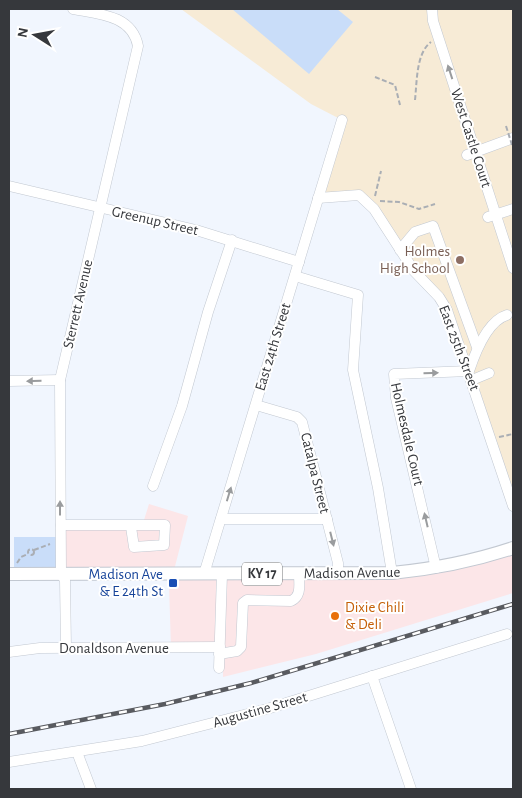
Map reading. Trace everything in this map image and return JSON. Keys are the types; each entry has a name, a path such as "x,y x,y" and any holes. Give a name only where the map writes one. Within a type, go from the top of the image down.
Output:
{"main road":[{"name":"Madison Avenue","path":"9,574 392,573 436,568 513,548"}],"street":[{"name":"Sterrett Avenue","path":"66,648 65,580 61,574 60,380 138,46 133,31 122,21 73,9"},
{"name":"West Castle Court","path":"432,9 471,153 492,216 513,268"},
{"name":"East 24th Street","path":"204,574 342,120"},
{"path":"471,153 512,142"},
{"name":"Greenup Street","path":"9,186 196,230 299,262"},
{"name":"East 25th Street","path":"318,198 359,195 364,197 414,270 444,303 471,376 513,506"},
{"path":"492,216 513,209"},
{"path":"400,250 415,232 433,226 476,346 471,376 489,373"},
{"path":"153,486 182,406 208,312 232,240"},
{"path":"295,276 358,295 353,370 378,488 392,573"},
{"path":"476,346 500,317 506,314"},
{"name":"Holmesdale Court","path":"436,568 396,398 394,374 471,376"},
{"path":"9,381 60,380"},
{"name":"Catalpa Street","path":"256,405 297,417 302,422 338,563 338,574"},
{"path":"221,519 327,519"},
{"path":"60,525 132,527"},
{"path":"218,668 222,574"},
{"path":"220,650 237,650 241,647 243,602 247,600 291,600 296,598 299,593 299,574"},
{"name":"Augustine Street","path":"9,762 142,741 258,712 507,634"},
{"name":"Donaldson Avenue","path":"9,652 66,648 220,650"},
{"path":"372,676 411,789"},
{"path":"77,752 91,789"}],"path":[{"path":"415,100 421,57 425,47 438,36"},
{"path":"375,77 395,85 400,105"},
{"path":"506,126 512,142"},
{"path":"381,171 374,201 399,202 419,209 435,204"},
{"path":"492,438 513,434"},
{"path":"17,563 21,557 29,554 30,549 34,550 50,544"}],"shaded area":[{"name":"Holmes High School","path":"181,9 513,9 513,506 447,310 367,201 318,198 342,120 311,104"},
{"path":"232,9 337,9 353,22 309,74"},
{"path":"149,504 188,516 173,574 392,573 513,548 513,593 316,654 223,677 223,646 171,648 169,585 172,574 61,574 60,520 144,520"},
{"path":"14,537 61,537 61,574 14,574"}],"railway":[{"path":"9,734 165,704 251,683 513,604"}],"place":[{"name":"Holmes High School","path":"460,260"},
{"name":"Madison Ave & E 24th St","path":"173,583"},
{"name":"Dixie Chili & Deli","path":"335,616"}]}
